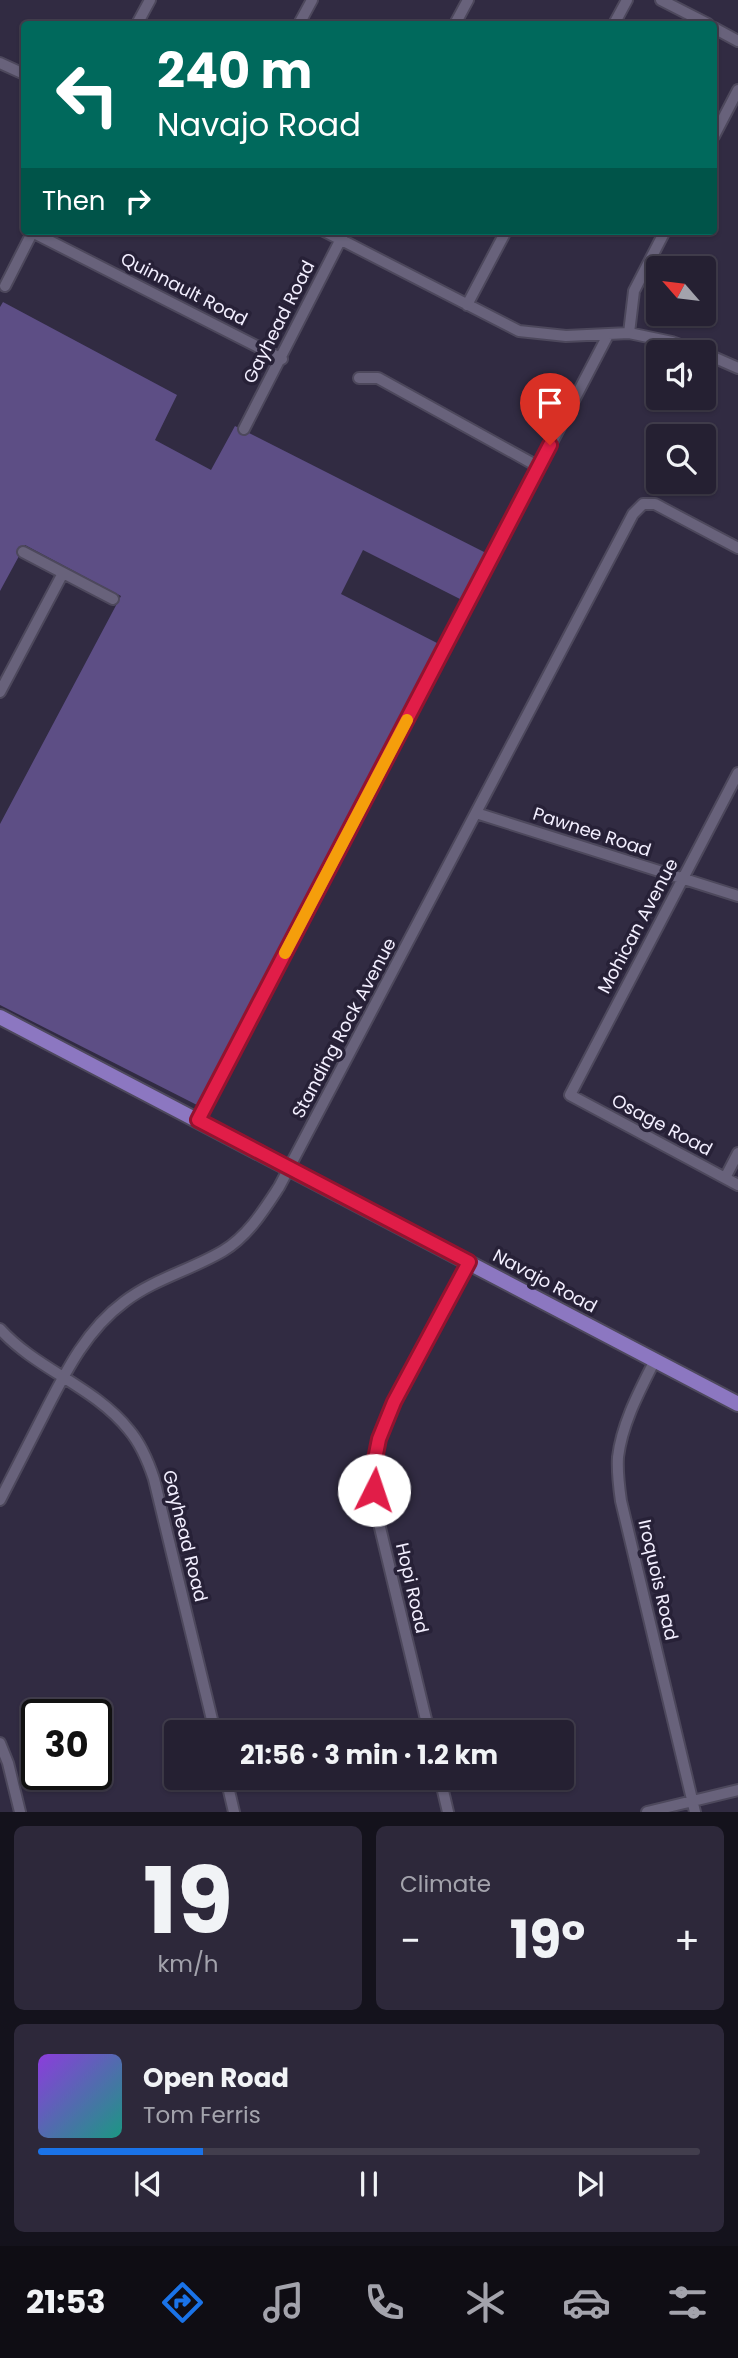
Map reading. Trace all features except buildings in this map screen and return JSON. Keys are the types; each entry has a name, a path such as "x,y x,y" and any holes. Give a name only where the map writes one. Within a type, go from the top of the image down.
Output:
{"main road":[{"name":"Navajo Road","path":"0,1017 738,1404"}],"street":[{"path":"138,21 150,0"},
{"path":"301,21 312,0"},
{"path":"457,21 468,0"},
{"path":"616,21 627,0"},
{"path":"661,0 702,21"},
{"path":"717,30 738,41"},
{"path":"0,62 21,72"},
{"path":"717,130 738,90"},
{"path":"5,286 30,235"},
{"name":"Quinnault Road","path":"38,235 282,359"},
{"path":"343,235 519,331 566,335 629,333 662,340"},
{"name":"Gayhead Road","path":"244,429 343,235"},
{"path":"467,305 504,235"},
{"path":"629,333 634,292 663,235"},
{"path":"198,1120 608,335"},
{"path":"716,358 738,368"},
{"path":"359,378 378,378 539,467"},
{"name":"Standing Rock Avenue","path":"0,1500 63,1377 86,1340 122,1303 154,1283 224,1251 259,1216 290,1168 633,514 643,504 655,504 738,548"},
{"path":"23,552 113,599"},
{"path":"0,692 63,573"},
{"name":"Mohican Avenue","path":"570,1095 738,773"},
{"name":"Pawnee Road","path":"477,813 738,896"},
{"name":"Osage Road","path":"570,1095 738,1185"},
{"path":"725,1178 738,1153"},
{"name":"Hopi Road","path":"426,1720 377,1515 374,1464 379,1439 394,1402 469,1262"},
{"name":"Gayhead Road","path":"0,1329 27,1354 97,1400 119,1419 130,1431 148,1461 212,1720"},
{"name":"Iroquois Road","path":"655,1360 634,1403 624,1432 618,1457 618,1479 694,1806"},
{"path":"0,1742 20,1812"},
{"path":"229,1790 234,1812"},
{"path":"443,1790 448,1812"},
{"path":"647,1812 694,1806 738,1790"}],"shaded area":[{"path":"3,302 177,395 155,440 211,470 235,426 488,554 460,599 363,550 341,594 437,643 435,652 197,1105 0,1005 0,824 121,596 25,545 0,591 0,307"}],"slow traffic":[{"path":"285,953 407,720"}],"route":[{"path":"374,1490 374,1464 379,1439 394,1402 469,1262 198,1120 550,445"}]}
